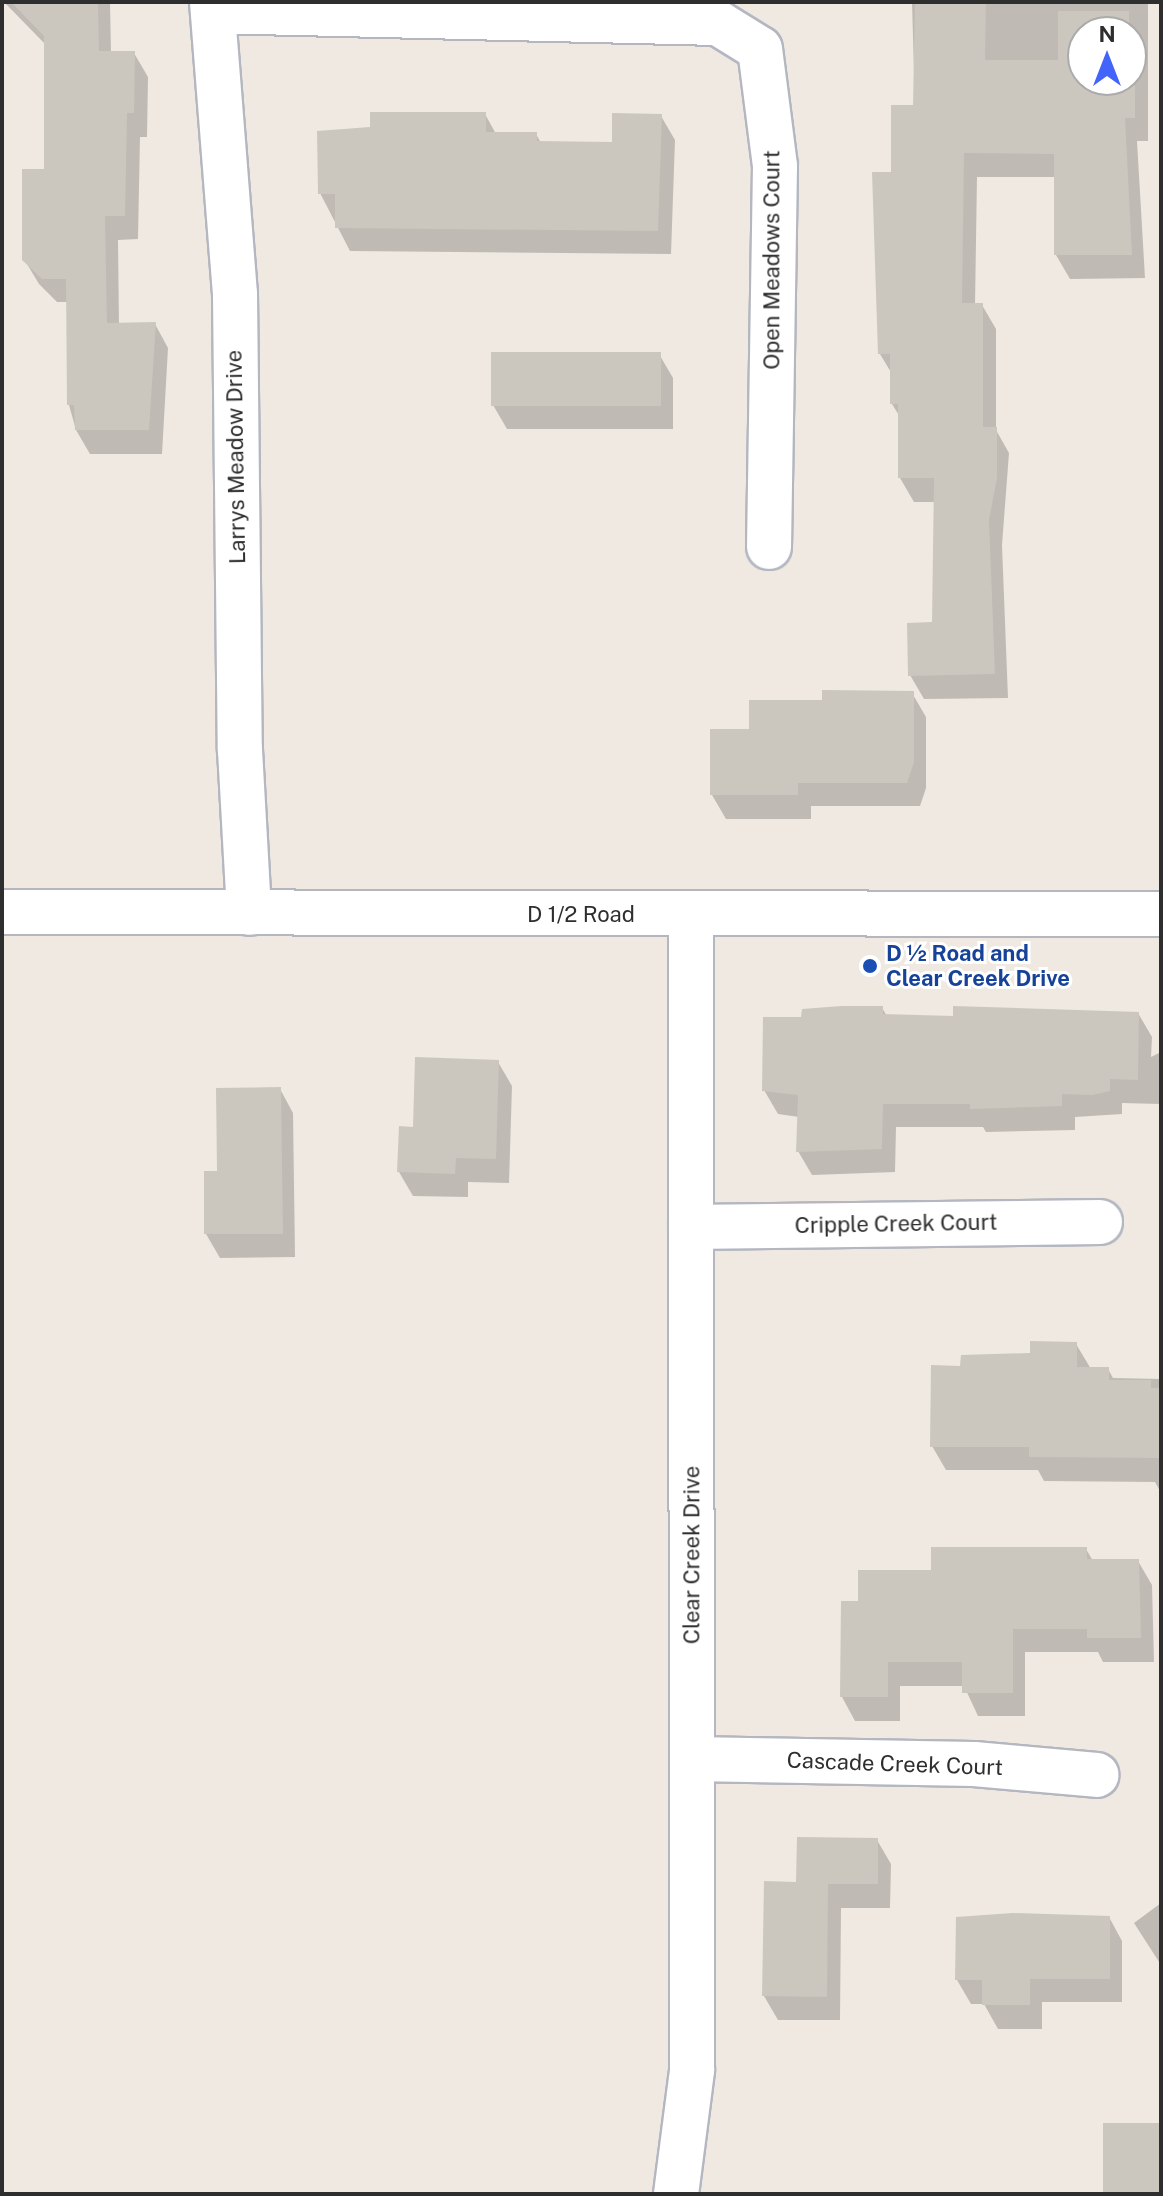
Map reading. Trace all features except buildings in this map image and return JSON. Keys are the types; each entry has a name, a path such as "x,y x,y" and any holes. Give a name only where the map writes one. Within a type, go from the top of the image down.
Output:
{"street":[{"name":"Open Meadows Court","path":"212,7 718,23 760,49 775,166 769,547"},
{"name":"Larrys Meadow Drive","path":"212,7 235,294 240,750 249,913"},
{"name":"D 1/2 Road","path":"2,912 1161,914"},
{"name":"Clear Creek Drive","path":"676,2194 692,2070 691,915"},
{"name":"Cripple Creek Court","path":"691,1227 1100,1222"},
{"name":"Cascade Creek Court","path":"692,1759 974,1764 1097,1775"}],"place":[{"name":"D ½ Road and Clear Creek Drive","path":"870,966"}]}
